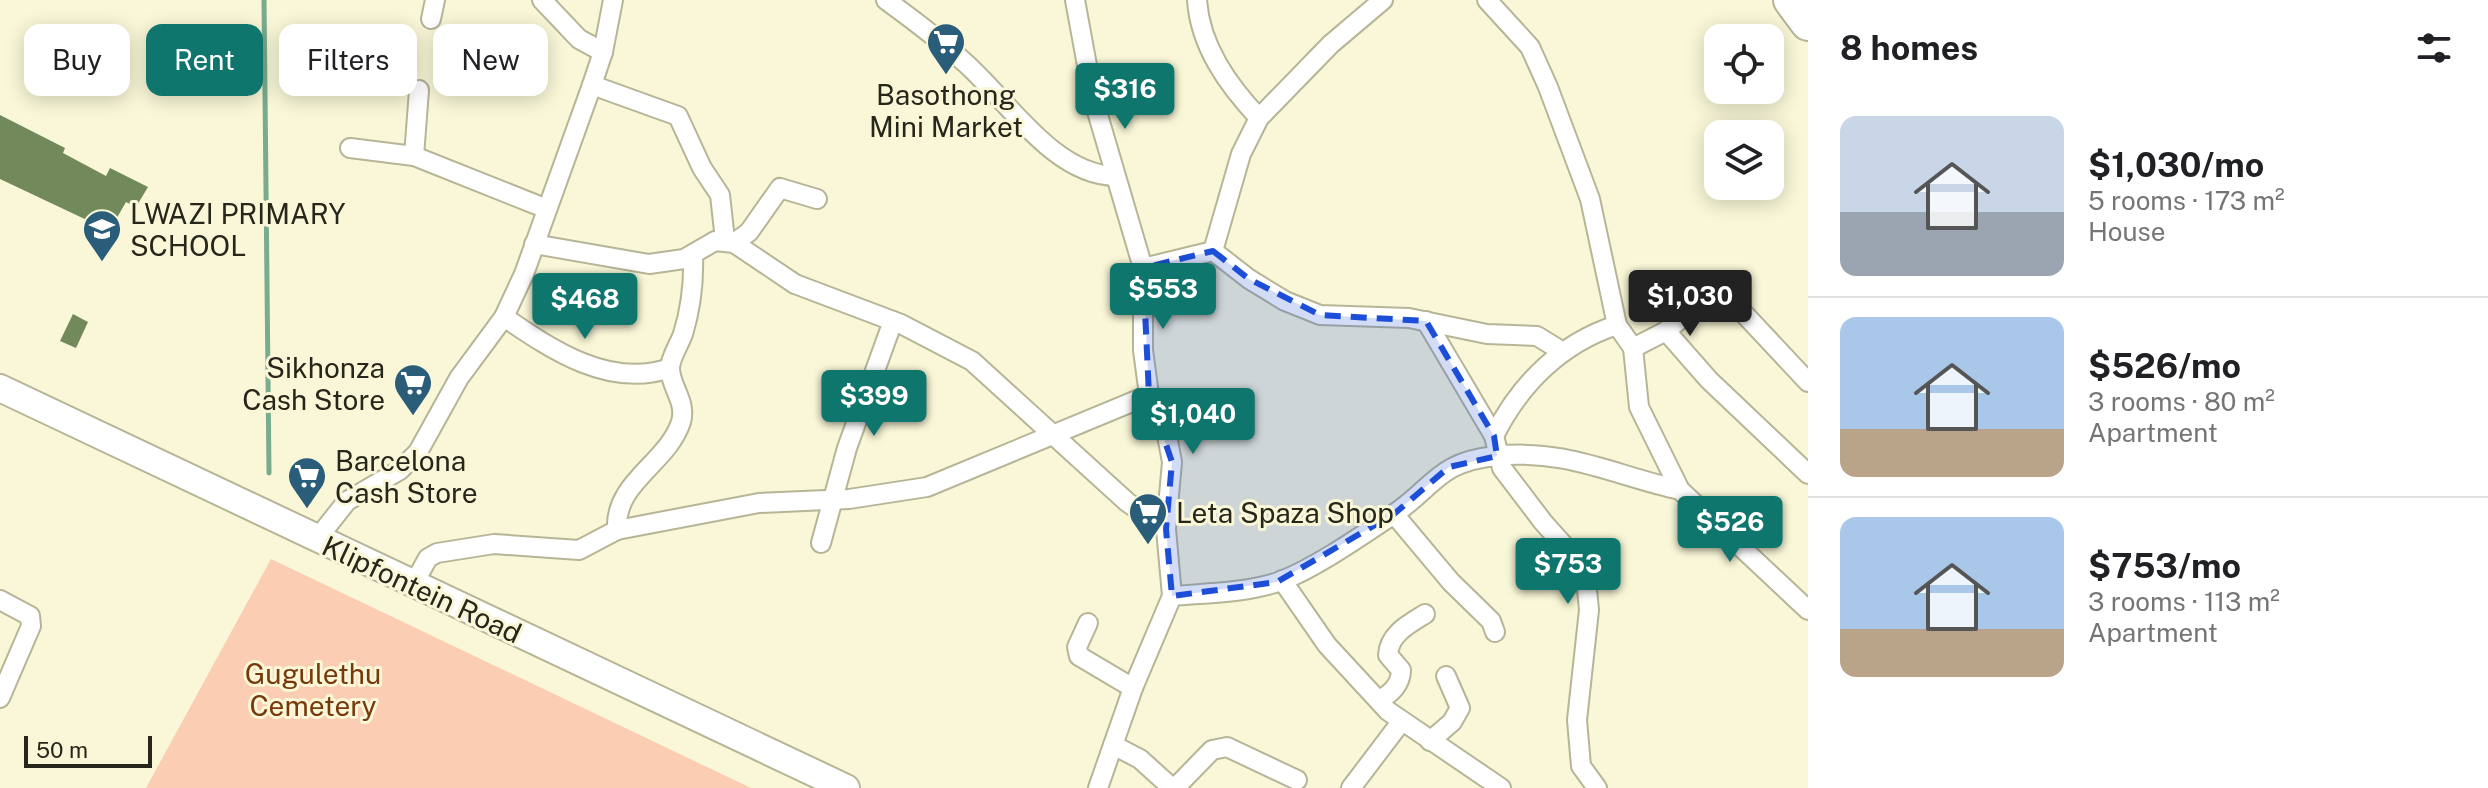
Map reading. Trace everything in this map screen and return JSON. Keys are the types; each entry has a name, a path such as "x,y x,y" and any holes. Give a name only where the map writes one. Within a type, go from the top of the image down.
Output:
{"highway":[{"path":"1791,0 1808,23"}],"main road":[{"name":"Klipfontein Road","path":"0,388 846,788"}],"street":[{"path":"431,19 435,0"},
{"path":"542,0 579,39 603,52"},
{"path":"317,539 347,501 400,470 418,452 459,378 504,317 592,85 603,52 613,0"},
{"path":"886,0 961,59 1071,165 1096,176 1115,176"},
{"path":"1075,0 1093,98 1143,268 1143,350 1149,395 1166,430 1172,462 1166,529 1172,596 1133,688 1098,788"},
{"path":"1197,0 1212,54 1240,98 1259,118"},
{"path":"1213,251 1241,154 1259,118 1338,37 1383,0"},
{"path":"1487,0 1530,47 1548,87 1586,185 1617,325 1633,348 1637,401 1680,490 1808,610"},
{"path":"592,85 678,116 702,168 720,195 730,241 795,284 893,321 972,361 1127,502 1166,529"},
{"path":"414,156 419,90"},
{"path":"350,148 414,156 547,209"},
{"path":"534,244 649,264 693,254 711,243 730,241 749,232 780,188 817,199"},
{"path":"1143,268 1213,251"},
{"path":"1213,251 1261,287 1320,315 1426,321 1487,334 1537,336 1563,352"},
{"path":"617,530 616,516 626,494 670,441 680,422 682,403 670,368 688,316 693,254"},
{"path":"1633,348 1666,331 1719,287 1808,382"},
{"path":"504,317 579,362 628,376 670,368"},
{"path":"821,543 847,448 893,321"},
{"path":"1426,321 1451,369 1494,436 1497,456 1515,489 1588,576 1586,652 1577,720 1581,766 1597,788"},
{"path":"1494,436 1522,391 1563,352 1591,334 1617,325"},
{"path":"1666,331 1709,380 1808,474"},
{"path":"413,585 428,558 437,553 494,544 579,550 617,530 759,503 832,501 927,487 1055,437 1149,395"},
{"path":"1172,596 1229,592 1282,580 1394,514 1449,467 1497,456 1590,462 1680,490"},
{"path":"1394,514 1451,582 1491,621 1495,632"},
{"path":"1282,580 1327,645 1401,722 1501,788"},
{"path":"0,600 30,616 29,636 0,698"},
{"path":"1379,700 1393,690 1401,676 1401,670 1388,655 1389,645 1407,625 1425,614"},
{"path":"1088,623 1077,647 1079,656 1133,688"},
{"path":"1430,741 1452,722 1460,708 1446,676"},
{"path":"1351,788 1401,722"},
{"path":"1113,745 1140,759 1173,788 1212,750 1227,747 1297,780"}],"highlighted area":[{"path":"1213,251 1249,279 1320,315 1426,321 1494,436 1497,456 1449,467 1394,514 1277,582 1172,596 1166,529 1172,462 1149,395 1143,268"}],"green space":[{"name":"Gugulethu Cemetery","path":"271,559 751,788 146,788"}],"building":[{"path":"0,115 65,148 63,153 106,176 110,168 148,187 136,207 126,202 111,228 93,218 91,222 0,179"},
{"path":"73,314 88,322 76,348 60,341"}],"waterway":[{"path":"264,0 269,473"}],"place":[{"name":"Basothong Mini Market","path":"946,76"},
{"name":"LWAZI PRIMARY SCHOOL","path":"102,263"},
{"name":"Sikhonza Cash Store","path":"413,417"},
{"name":"Barcelona Cash Store","path":"307,510"},
{"name":"Leta Spaza Shop","path":"1148,546"}]}
